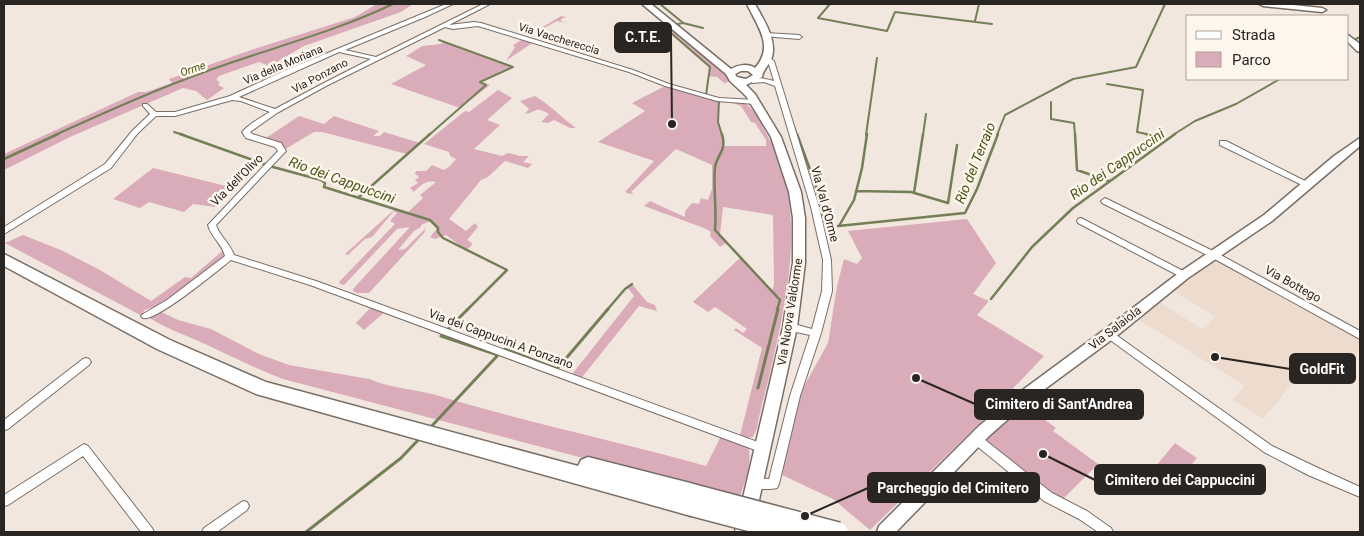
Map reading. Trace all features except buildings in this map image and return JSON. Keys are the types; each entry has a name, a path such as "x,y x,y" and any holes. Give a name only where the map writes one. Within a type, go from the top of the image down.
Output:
{"highway":[{"path":"4,248 168,336 218,360 272,380 691,500 789,532"},
{"path":"4,259 158,343 208,367 263,389 691,500 838,532"}],"street":[{"name":"Via della Moriana","path":"232,98 279,75 341,51 450,4"},
{"name":"Via Ponzano","path":"275,112 324,85 487,4"},
{"name":"Via Nuova Valdorme","path":"646,4 733,77 754,84"},
{"name":"Via Val d'Orme","path":"750,4 766,35 769,54 768,61 776,80 815,206 828,260 827,291 816,333 795,396 773,484 754,483"},
{"path":"1263,4 1323,10"},
{"name":"Via Vacchereccia","path":"444,25 451,28 472,23 479,24 712,98 754,84"},
{"path":"766,35 799,37"},
{"path":"1349,37 1360,49"},
{"name":"Via della Moriana","path":"341,51 378,59"},
{"name":"Via Nuova Valdorme","path":"711,57 744,68 754,84 789,171 799,218 799,263 790,327 744,532"},
{"path":"754,84 768,61"},
{"path":"733,77 733,70 768,61"},
{"path":"754,84 764,80 776,80"},
{"path":"4,231 108,166 141,125 154,114 175,114 232,98 242,99 275,112"},
{"path":"145,106 154,114"},
{"name":"Via dell'Olivo","path":"230,257 228,246 217,236 212,225 282,151 278,145 249,136 246,132 250,127 275,112"},
{"name":"Via Salaiola","path":"885,532 976,439 1025,396 1109,334 1184,275 1268,218 1306,184 1360,141"},
{"path":"1223,143 1306,184"},
{"name":"Via Bottego","path":"1106,201 1214,255 1360,335"},
{"path":"1081,221 1184,275"},
{"path":"146,316 170,302 230,257"},
{"name":"Via dei Cappucini A Ponzano","path":"230,257 313,283 762,448"},
{"path":"790,327 816,333"},
{"path":"1109,334 1268,449 1360,492"},
{"path":"4,426 86,362"},
{"path":"976,439 1048,497 1083,515 1107,532"},
{"path":"4,501 84,448 148,532"},
{"path":"208,532 243,506"},
{"name":"Via Nuova Valdorme","path":"749,507 751,532"}],"shaded area":[{"path":"1215,258 1360,340 1360,349 1331,385 1304,369 1263,419 1232,399 1245,386 1136,318 1159,302 1202,329 1215,317 1173,290"}],"green space":[{"path":"377,4 413,4 401,12 304,46 270,66 259,62 219,76 216,80 220,82 218,85 224,88 207,100 196,91 183,88 70,137 4,170 4,154 138,92 146,92 172,83 169,79 254,49 355,17"},
{"path":"561,16 566,17 561,19 561,21 568,23 557,21 526,38 535,41 506,61 515,47 513,45"},
{"path":"669,25 724,71 726,77 732,81 724,83 717,77 709,76 710,67 664,27"},
{"path":"443,42 513,67 480,82 490,85 460,108 391,84 426,65 406,56 422,46 441,44"},
{"path":"667,85 719,101 718,122 723,138 722,146 766,146 766,140 755,123 751,122 741,106 733,103 739,102 749,106 757,116 774,147 784,177 790,205 791,233 787,291 769,377 757,428 753,437 747,438 740,435 762,348 734,330 736,328 743,333 747,329 715,307 708,312 693,302 741,257 772,291 774,284 773,215 723,207 720,235 728,242 720,247 710,236 711,232 704,228 644,206 650,201 685,217 685,211 692,203 699,204 701,198 708,200 712,189 712,165 676,149 631,192 634,194 630,194 625,192 654,161 598,142 645,111 632,103"},
{"path":"498,90 512,98 487,120 500,125 474,149 502,156 508,153 518,156 529,156 523,162 532,164 528,168 505,161 488,177 481,180 449,219 466,231 475,223 478,227 467,240 472,245 466,250 446,235 435,239 430,237 438,227 431,221 421,225 421,227 414,231 398,250 405,249 426,228 424,233 369,293 353,291 410,227 397,229 344,285 340,284 339,282 395,224 390,221 397,213 394,211 372,237 365,239 348,255 345,254 395,209 407,213 423,198 420,195 436,182 424,184 414,192 410,188 418,183 415,180 419,177 415,174 416,171 426,171 432,165 444,170 456,159 450,156 449,152 424,144 465,111 469,112"},
{"path":"535,96 576,128 570,128 554,120 548,123 541,122 549,114 541,110 525,114 529,109 520,101"},
{"path":"299,116 324,124 334,116 379,131 373,136 380,136 384,132 420,143 407,154 322,132 314,132 282,151 281,148 263,140"},
{"path":"153,168 234,188 221,201 216,202 219,203 215,207 193,204 184,212 149,202 140,208 113,199"},
{"path":"967,219 996,263 973,294 989,301 977,315 1044,356 985,418 870,530 833,499 778,473 798,397 828,343 837,286 844,259 857,264 862,258 848,231"},
{"path":"23,235 63,251 100,270 151,301 185,277 191,278 228,246 230,257 170,302 144,310 142,316 5,243"},
{"path":"632,284 647,302 655,305 657,311 639,306 579,381 569,378 634,296 627,287"},
{"path":"373,305 387,310 364,330 356,323"},
{"path":"157,310 178,320 211,329 259,354 289,365 369,379 428,393 706,466 722,434 748,445 750,459 746,479 739,499 283,379 168,328 146,316"},
{"path":"1025,405 1056,428 1053,431 1098,464 1060,502 983,440"},
{"path":"1175,443 1197,458 1178,481 1156,466"}],"waterway":[{"name":"Orme","path":"55,135 190,77 325,31 393,4"},
{"path":"660,4 682,22"},
{"path":"830,4 818,18 887,31 895,12 992,24"},
{"path":"975,21 979,4"},
{"name":"Rio del Terraio","path":"997,135 1005,115 1073,79 1136,67 1165,4"},
{"path":"703,28 683,23 664,27 710,67 706,95"},
{"name":"Rio dei Cappuccini","path":"1349,42 1360,37"},
{"path":"429,135 486,85 480,82 513,67 439,40"},
{"path":"866,135 877,58"},
{"name":"Rio dei Cappuccini","path":"1173,135 1195,121 1236,104 1278,80"},
{"path":"1107,84 1143,90 1137,132 1151,135"},
{"path":"719,101 718,122 722,135"},
{"path":"1051,102 1051,119 1074,123 1075,135"},
{"path":"923,135 926,114"},
{"path":"794,126 797,135"},
{"name":"Rio dei Cappuccini","path":"174,132 184,135"},
{"name":"Orme","path":"4,159 58,134"},
{"name":"Rio dei Cappuccini","path":"180,134 267,165"},
{"path":"359,197 430,134"},
{"path":"722,134 723,149 715,167 715,230 780,300 777,310"},
{"path":"797,134 815,183 825,225 822,229"},
{"path":"856,191 867,134"},
{"path":"914,193 923,134"},
{"name":"Rio del Terraio","path":"839,226 965,213 977,189 998,134"},
{"path":"1075,134 1077,170 1109,181"},
{"path":"1146,134 1166,139"},
{"name":"Rio dei Cappuccini","path":"991,299 1032,247 1073,208 1175,134"},
{"path":"914,193 948,203 957,145"},
{"path":"273,167 321,180 325,183 324,187 430,220 438,228 438,232 443,238 507,270 449,328"},
{"path":"839,226 854,200 856,191"},
{"path":"856,191 914,193"},
{"path":"607,310 625,289 632,284"},
{"path":"505,349 557,369 608,309"},
{"path":"758,388 778,309"},
{"path":"429,429 498,355 441,336"},
{"path":"306,532 401,458 420,438"}],"place":[{"name":"C.T.E.","path":"672,124"},
{"name":"GoldFit","path":"1215,357"},
{"name":"Cimitero di Sant'Andrea","path":"916,378"},
{"name":"Cimitero dei Cappuccini","path":"1043,454"},
{"name":"Parcheggio del Cimitero","path":"805,516"}]}
